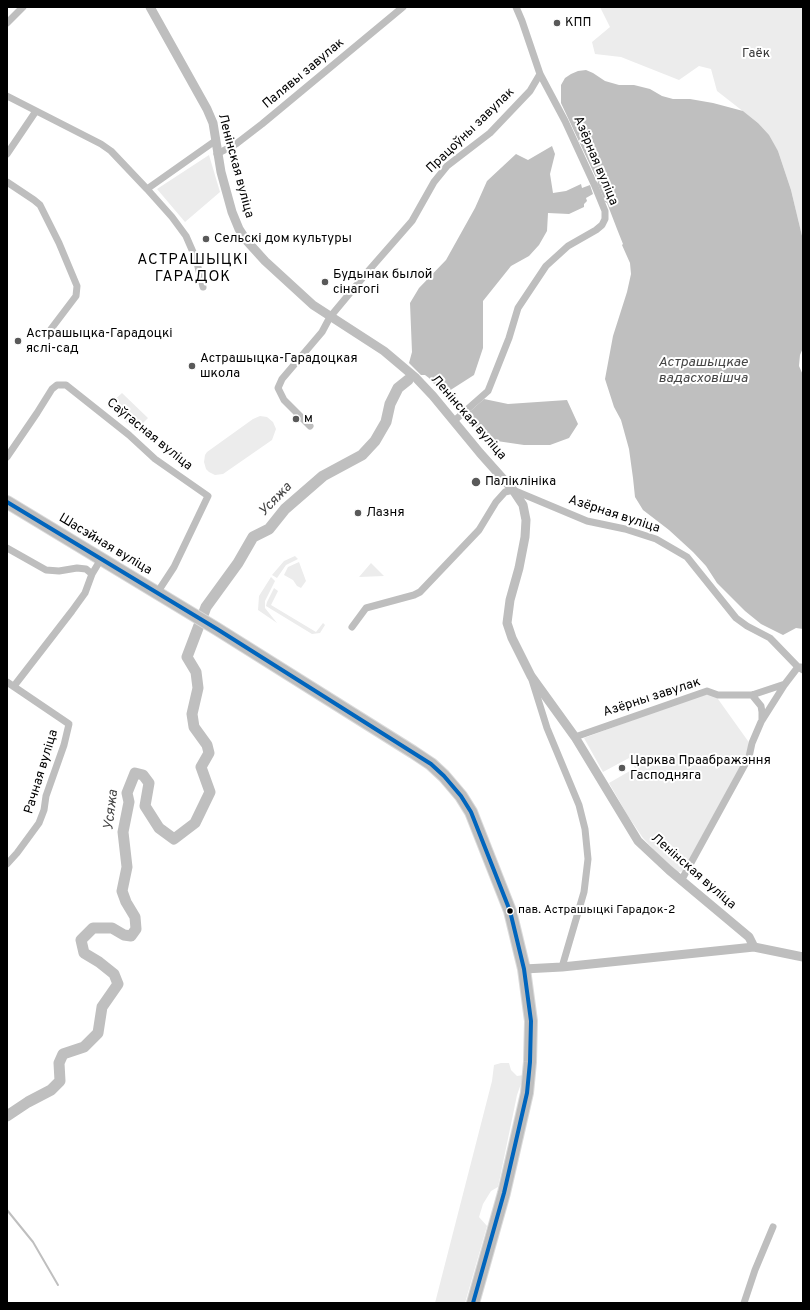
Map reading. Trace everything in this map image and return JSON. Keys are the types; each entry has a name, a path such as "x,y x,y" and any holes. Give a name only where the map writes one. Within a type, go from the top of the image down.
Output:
{"main road":[{"name":"Шасэйная вуліца","path":"7,502 217,629 431,764 444,776 461,796 471,812 510,910 524,969 531,1021 530,1062 527,1094 504,1193 473,1303"}],"street":[{"path":"7,23 23,7"},
{"name":"Ленінская вуліца","path":"150,7 207,109 212,123 217,154 232,212 239,229 246,240 276,271 313,305 384,351 416,378 513,490 523,505 526,520 526,532 519,568 510,600 507,623 512,638 531,676 575,737 638,841 681,881 749,937 754,947"},
{"name":"Палявы завулак","path":"217,154 236,144 262,124 403,7"},
{"name":"Азёрная вуліца","path":"454,421 488,391 509,338 518,308 546,266 568,246 596,230 602,225 605,219 605,211 594,184 565,121 540,74 516,7"},
{"name":"Працоўны завулак","path":"310,426 284,400 278,388 282,379 322,332 330,317 370,268 412,221 434,182 447,166 490,133 530,91 540,74"},
{"path":"7,96 101,144 111,151 172,217 186,236 196,259 203,287"},
{"path":"7,154 36,111"},
{"path":"147,189 215,141"},
{"path":"7,182 40,205 59,243 77,286 76,296 51,329"},
{"name":"Саўгасная вуліца","path":"7,457 52,389 57,385 66,385 129,435 155,459 208,496 174,567 157,593"},
{"path":"352,627 366,608 420,592 479,530 496,502 505,492 513,490"},
{"name":"Азёрная вуліца","path":"513,490 587,521 625,529 656,539 687,557 736,618 747,626 770,638 801,668"},
{"path":"7,548 46,570 58,571 77,568 86,570 92,574"},
{"path":"7,682 14,686 72,611 85,593 92,574 101,559"},
{"path":"681,881 749,757 752,743 761,722 785,684 801,668"},
{"path":"531,676 547,728 579,805 585,829 588,859 584,892 562,967"},
{"name":"Азёрны завулак","path":"575,737 707,691 718,695 752,695 785,684"},
{"name":"Рачная вуліца","path":"7,864 39,824 44,810 46,796 64,745 69,724 14,686"},
{"path":"752,695 761,706 761,722"},
{"path":"524,969 562,967 754,947 803,957"},
{"path":"744,1303 755,1270 773,1227"}],"green space":[{"name":"Гаёк","path":"600,7 803,7 803,240 791,190 778,151 758,123 717,91 711,69 699,66 679,80 621,57 595,54 592,42 610,27"},
{"path":"209,155 220,192 185,222 157,189"},
{"path":"122,393 148,418 135,431 109,405"},
{"path":"260,416 267,417 273,422 276,429 272,440 223,474 215,475 209,472 206,469 204,462 207,452 253,419"},
{"path":"295,556 298,559 286,565 277,578 272,575 284,561"},
{"path":"299,562 306,581 301,588 297,586 293,580 284,575 288,567"},
{"path":"371,563 384,576 359,577"},
{"path":"271,577 275,581 265,601 265,608 277,623 258,610 259,596"},
{"path":"274,588 278,591 271,605 316,632 323,623 325,625 320,633 312,634 266,606"},
{"path":"706,693 713,694 718,699 748,741 749,751 683,871 677,873 643,838 609,783 635,768 629,758 603,772 584,738"},
{"path":"509,1063 511,1070 517,1076 524,1075 517,1095 498,1187 491,1191 483,1204 479,1217 487,1226 465,1303 435,1303 492,1081 494,1065"}],"water":[{"name":"Астрашыцкае вадасховішча","path":"586,70 605,81 619,85 634,85 650,89 662,96 673,99 690,99 743,111 758,123 769,135 778,151 791,190 803,240 803,348 800,355 799,366 803,375 803,629 796,628 783,635 761,624 745,611 717,583 706,566 693,552 669,530 643,510 635,497 629,449 621,420 614,407 605,379 613,336 631,274 630,263 607,203 605,202 597,183 598,182 561,103 561,85 565,78 578,71"},
{"path":"552,146 555,154 550,174 553,193 566,191 581,184 582,188 590,185 593,194 586,198 587,201 584,204 584,207 569,214 548,213 547,231 539,245 529,256 511,266 483,301 483,348 474,375 449,391 435,385 429,378 425,375 421,375 409,363 412,352 410,303 419,288 446,260 475,208 487,181 516,154 528,160"},
{"path":"484,399 508,404 567,400 578,424 569,438 550,445 524,445 490,440 477,429 467,414"}],"waterway":[{"name":"Усяжа","path":"7,1116 28,1102 51,1090 60,1081 59,1063 63,1054 84,1047 98,1033 102,1007 118,984 114,974 99,962 84,953 81,940 93,928 112,928 124,935 131,936 136,929 135,917 126,902 122,891 127,867 123,832 129,802 127,793 135,773 143,775 149,783 145,806 159,828 174,839 195,823 210,792 201,767 209,753 207,745 194,727 192,714 198,688 196,672 187,657 206,607 238,563 253,537 269,529 285,509 323,476 362,455 375,441 386,422 390,404 398,388 408,380"},
{"path":"7,1210 33,1242 58,1285"}],"transit line":[{"path":"7,502 217,629 431,764 444,776 461,796 471,812 510,911 524,969 531,1021 530,1062 527,1093 504,1193 473,1303"}],"place":[{"name":"КПП","path":"557,23"},
{"name":"Сельскі дом культуры","path":"206,239"},
{"name":"Будынак былой сінагогі","path":"325,282"},
{"name":"Астрашыцка-Гарадоцкі яслі-сад","path":"18,341"},
{"name":"Астрашыцка-Гарадоцкая школа","path":"192,366"},
{"name":"м","path":"296,419"},
{"name":"Паліклініка","path":"476,482"},
{"name":"Лазня","path":"358,513"},
{"name":"Царква Праабражэння Гасподняга","path":"622,768"},
{"name":"пав. Астрашыцкі Гарадок-2","path":"510,911"}],"district":[{"name":"АСТРАШЫЦКІ ГАРАДОК","path":"193,270"}]}
